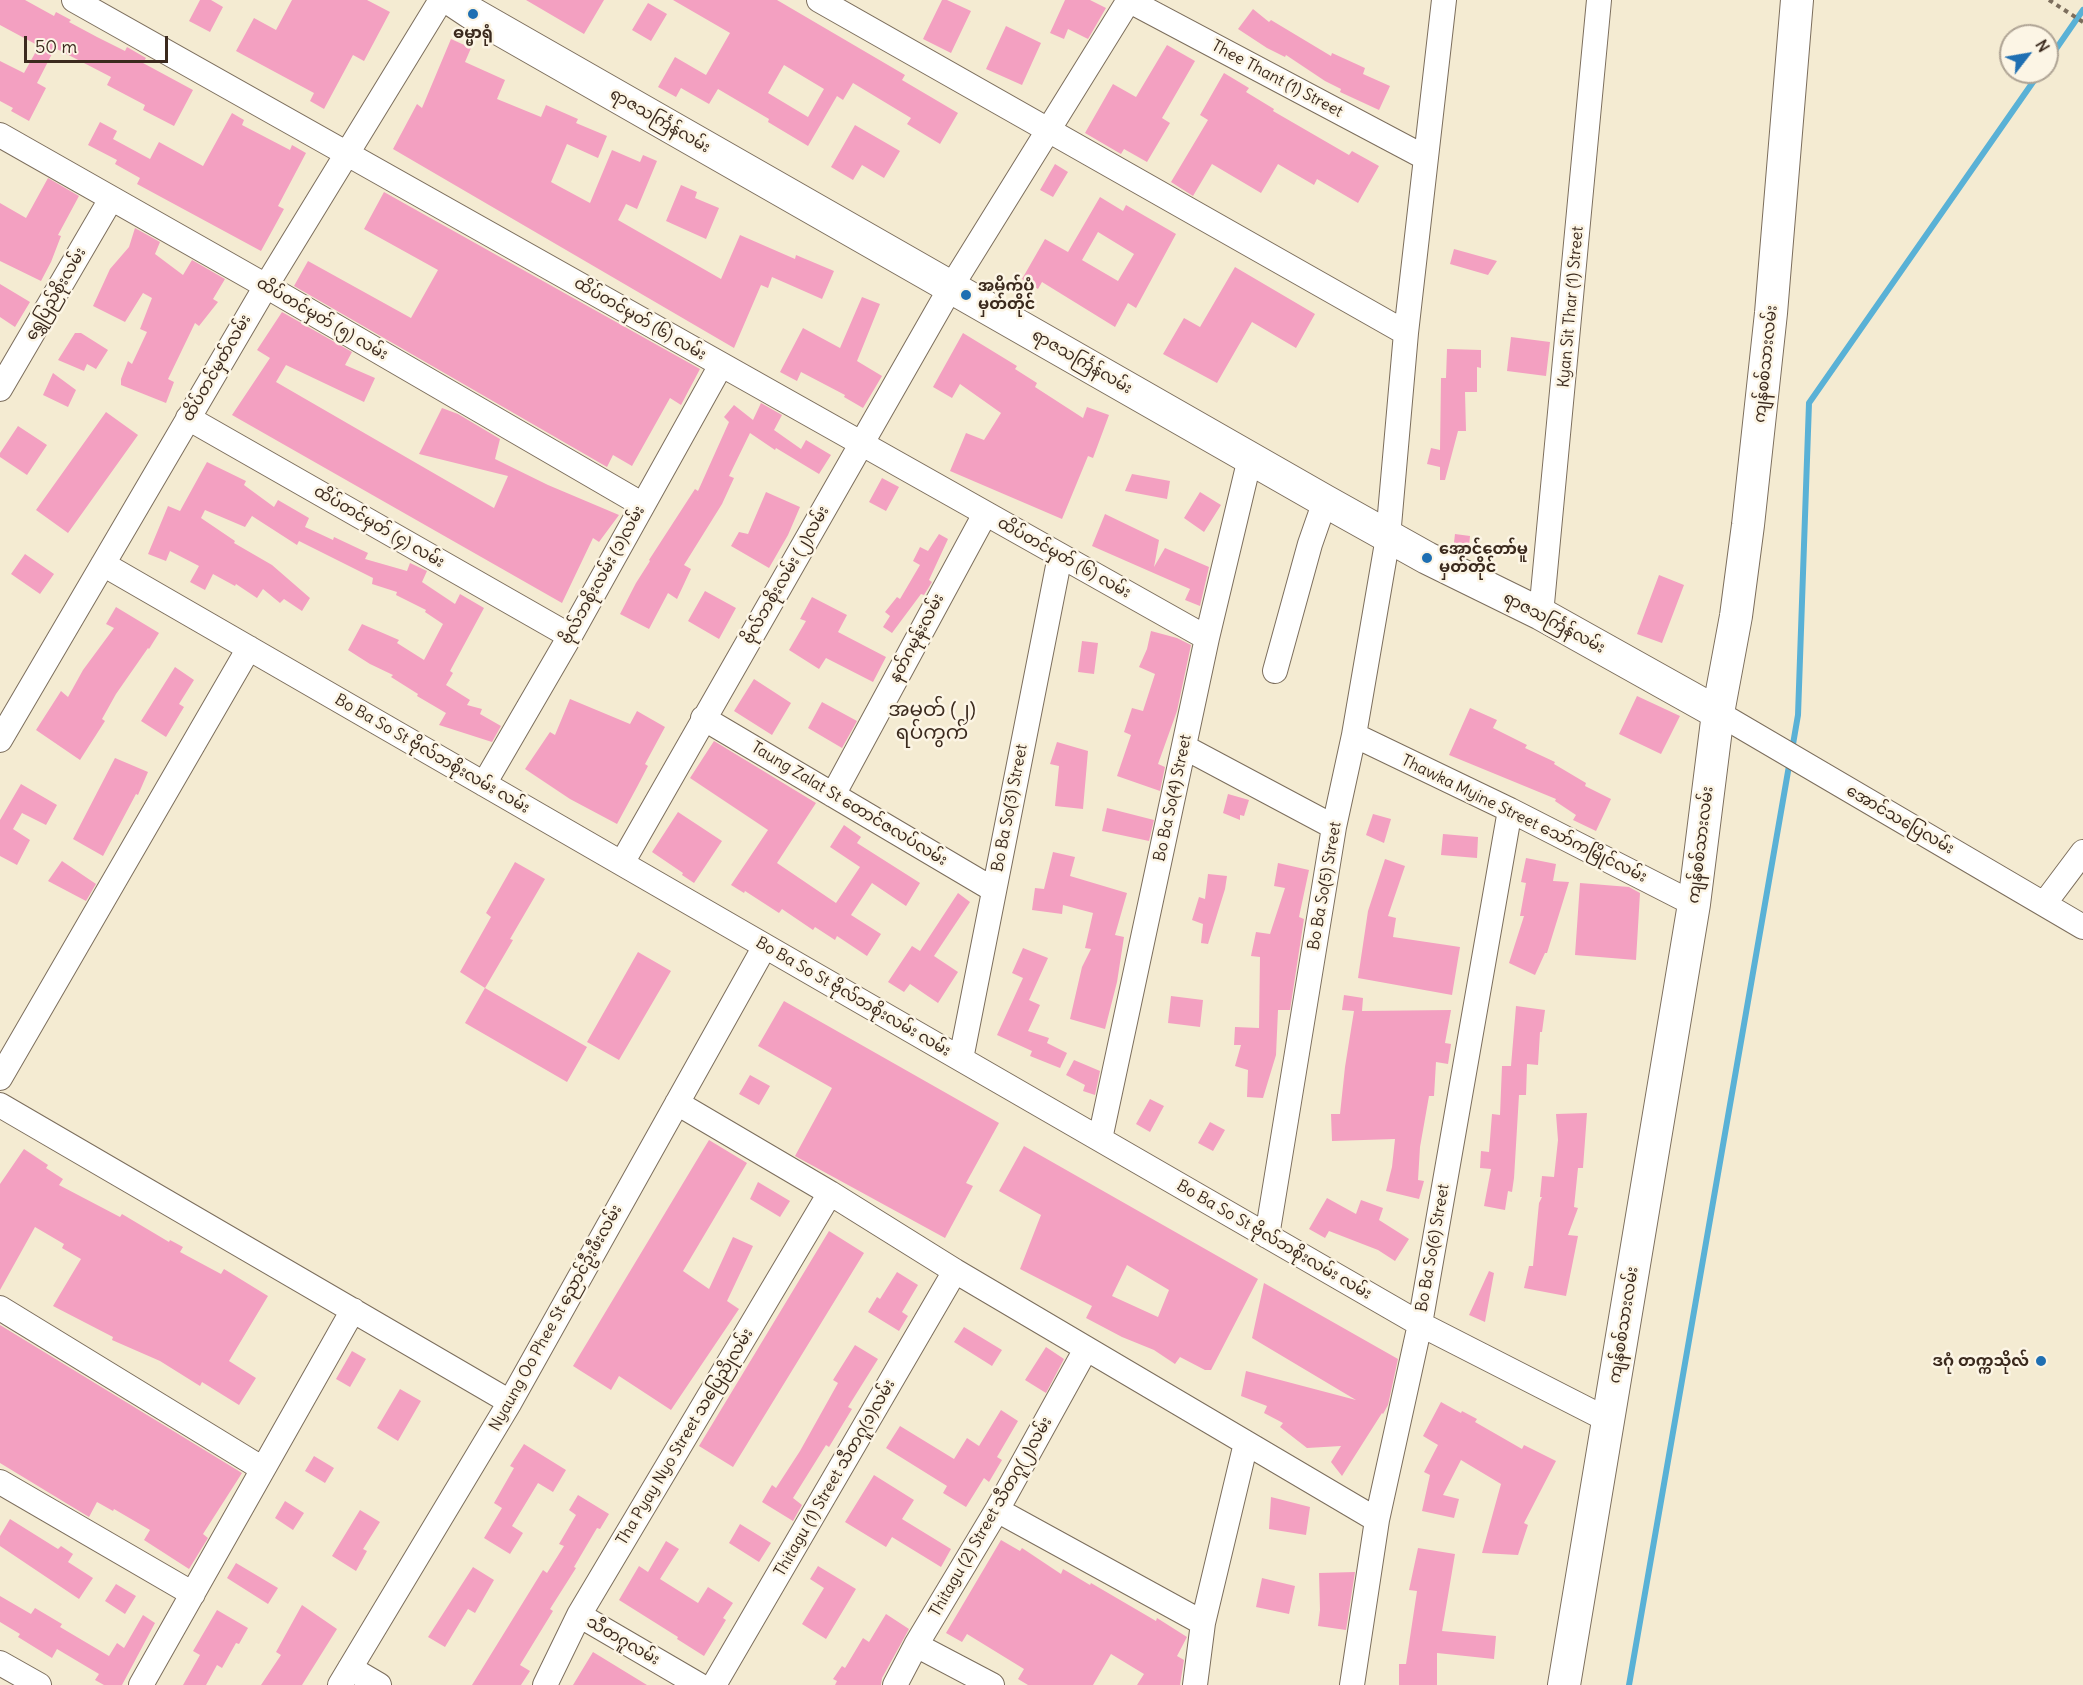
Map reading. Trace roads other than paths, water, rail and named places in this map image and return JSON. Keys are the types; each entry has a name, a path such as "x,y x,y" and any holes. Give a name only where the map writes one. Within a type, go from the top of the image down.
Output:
{"main road":[{"name":"ရာဇသင်္ကြန်လမ်း","path":"452,0 1388,537 1541,614 1718,713"},
{"name":"ကျန်စစ်သားလမ်း","path":"1564,1685 1694,904 1718,713 1736,616 1771,313 1797,0"}],"street":[{"name":"ထိပ်တင်မှတ် (၆) လမ်း","path":"74,0 1207,638"},
{"name":"ထိပ်တင်မှတ်လမ်း","path":"0,740 266,286 441,0"},
{"path":"819,0 1406,333"},
{"name":"ဗိုလ်ဘစိုးလမ်း (၂)လမ်း","path":"622,863 951,287 1128,0"},
{"name":"Thee Thant (1) Street","path":"1128,0 1426,158"},
{"name":"Bo Ba So(5) Street","path":"1267,1236 1335,827 1354,735 1388,537 1406,333 1444,0"},
{"name":"Kyan Sit Thar (1) Street","path":"1541,614 1599,0"},
{"name":"ထိပ်တင်မှတ် (၅) လမ်း","path":"0,135 643,505"},
{"name":"ရွှေပြည်စိုးလမ်း","path":"0,389 111,199"},
{"name":"ဗိုလ်ဘစိုးလမ်း (၁)လမ်း","path":"484,784 570,636 721,365"},
{"name":"ထိပ်တင်မှတ် (၄) လမ်း","path":"188,418 570,636"},
{"name":"Bo Ba So(4) Street","path":"1100,1139 1207,638 1251,458"},
{"path":"1275,671 1310,544 1325,501"},
{"name":"နတ်ဂမုန်းလမ်း","path":"833,795 985,514"},
{"name":"Bo Ba So(3) Street","path":"961,1059 1060,556"},
{"name":"Bo Ba So St ဗိုလ်ဘစိုးလမ်း လမ်း","path":"103,564 1420,1324 1608,1420"},
{"path":"0,1078 249,648"},
{"name":"အောင်သပြေလမ်း","path":"1718,713 2083,927"},
{"name":"Taung Zalat St တောင်ဇလပ်လမ်း","path":"703,718 994,890"},
{"name":"Thawka Myine Street သော်ကမြိုင်လမ်း","path":"1354,735 1510,810 1694,904"},
{"path":"1184,747 1335,827"},
{"name":"Bo Ba So(6) Street","path":"1352,1685 1377,1520 1420,1324 1510,810"},
{"path":"2044,904 2083,852"},
{"name":"Nyaung Oo Phee St ညောင်ဦးဖီးလမ်း","path":"345,1676 510,1402 765,946"},
{"path":"677,1103 1086,1349 1377,1520"},
{"path":"0,1105 510,1402"},
{"name":"Tha Pyay Nyo Street သပြေညိုလမ်း","path":"545,1685 579,1615 830,1193"},
{"name":"Thitagu (1) Street သီတဂူ(၁)လမ်း","path":"714,1685 956,1271"},
{"path":"0,1308 263,1469"},
{"path":"141,1685 352,1310"},
{"name":"Thitagu (2) Street သီတဂူ(၂)လမ်း","path":"895,1685 916,1645 998,1510 1086,1349"},
{"path":"1195,1685 1203,1623 1246,1443"},
{"path":"0,1482 193,1594"},
{"path":"998,1510 1203,1623"},
{"name":"သီတဂူလမ်း","path":"579,1615 699,1685"},
{"path":"916,1645 992,1685"},
{"path":"0,1663 39,1685"},
{"path":"345,1676 379,1685"}],"waterway":[{"path":"2059,45 2083,10"},
{"path":"1792,750 1798,715 1809,403 2032,84"},
{"path":"1629,1685 1790,760"}],"place":[{"name":"ဓမ္မာရုံ","path":"473,14"},
{"name":"အမှိုက်ပုံ မှတ်တိုင်","path":"966,295"},
{"name":"အောင်တော်မူ မှတ်တိုင်","path":"1427,558"},
{"name":"ဒဂုံ တက္ကသိုလ်","path":"2041,1361"}],"district":[{"name":"အမှတ် (၂) ရပ်ကွက်","path":"932,722"}]}
